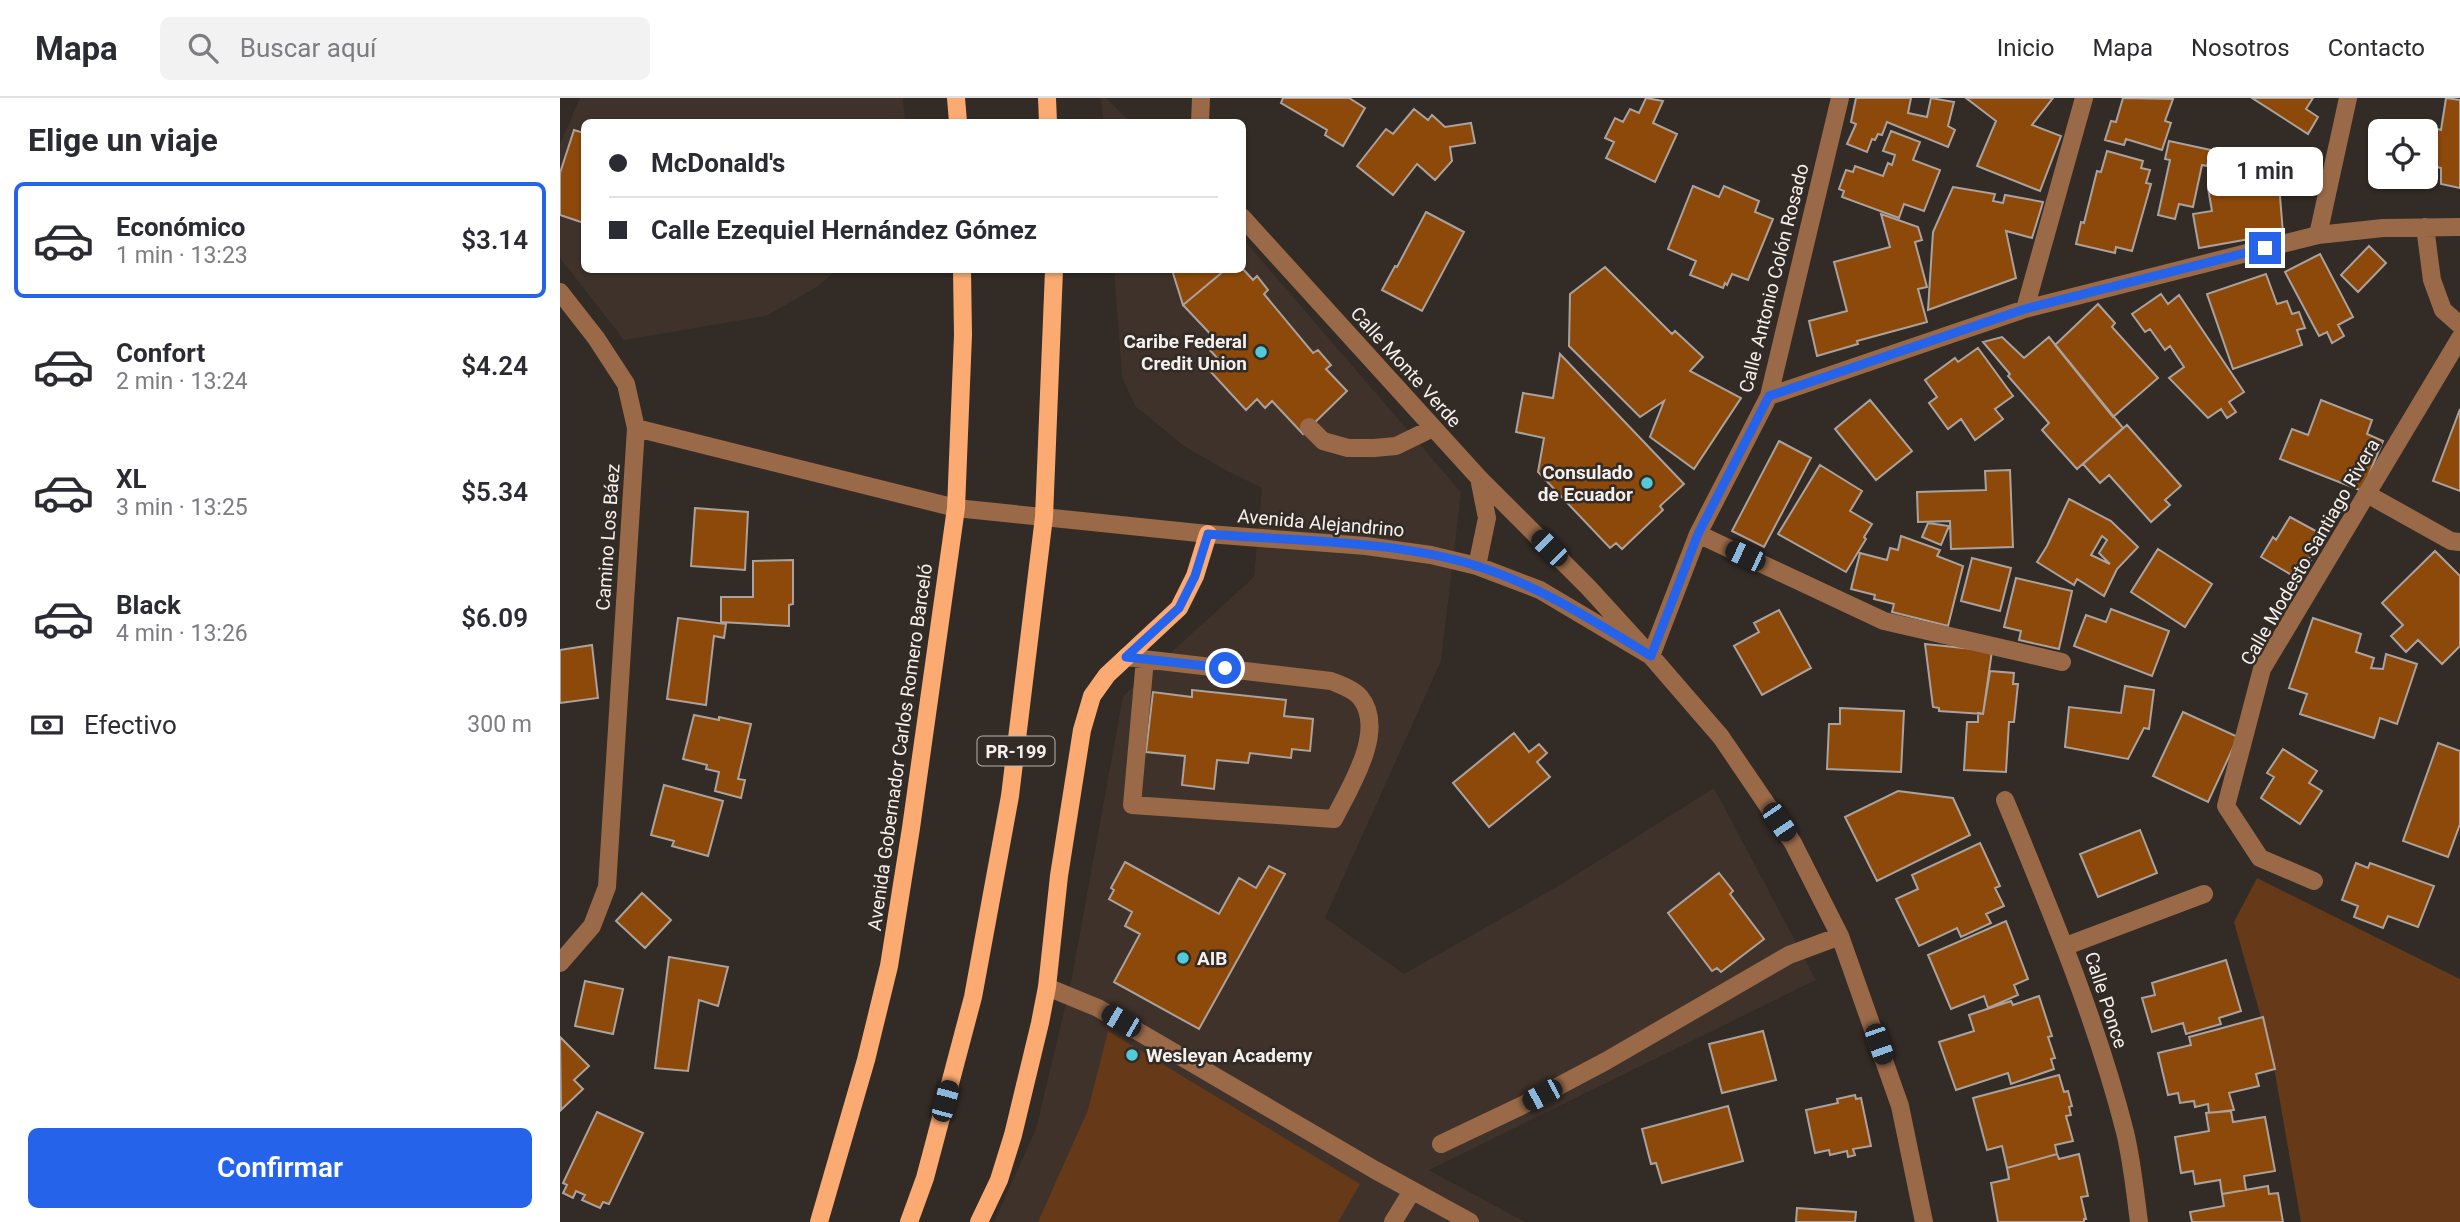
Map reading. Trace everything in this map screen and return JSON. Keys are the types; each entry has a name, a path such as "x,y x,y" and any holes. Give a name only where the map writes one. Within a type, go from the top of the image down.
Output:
{"main road":[{"path":"956,98 958,119"},
{"path":"1047,98 1048,119"},
{"name":"Avenida Gobernador Carlos Romero Barceló","path":"819,1222 866,1060 889,966 956,508 963,335 962,273"},
{"name":"PR-199","path":"909,1222 925,1178 975,984 1010,796 1044,517 1054,273"},
{"path":"979,1222 999,1180 1013,1135 1047,987 1059,876 1082,730 1092,696 1107,675 1179,608 1195,576 1208,534"}],"street":[{"path":"1200,119 1201,98"},
{"name":"Calle Antonio Colón Rosado","path":"1651,656 1698,534 1769,396 1840,98"},
{"path":"2025,309 2084,98"},
{"path":"2318,235 2348,98"},
{"name":"Calle Monte Verde","path":"1246,221 1479,478 1588,587 1651,656"},
{"path":"2425,227 2432,280 2443,310 2460,326"},
{"path":"1769,396 2025,309 2318,235 2383,228 2460,227"},
{"name":"Camino Los Báez","path":"560,292 596,338 625,384 636,428 607,887 592,926 560,963"},
{"name":"Calle Modesto Santiago Rivera","path":"2314,881 2260,858 2226,806 2262,668 2460,338"},
{"path":"1309,427 1323,441 1348,448 1396,446 1433,428"},
{"path":"636,428 956,508"},
{"path":"1477,566 1487,518 1479,478"},
{"path":"2367,494 2451,541 2460,542"},
{"name":"Avenida Alejandrino","path":"956,508 1208,534 1366,546 1431,555 1477,566 1540,590 1651,656 1721,737 1793,843 1840,936 1900,1106 1924,1222"},
{"path":"1698,534 1884,621 2062,662"},
{"path":"1126,657 1145,659 1332,681 1351,689 1366,707 1371,728 1359,767 1334,819 1132,805 1145,659"},
{"name":"Calle Ponce","path":"2005,800 2066,946 2126,1134 2139,1222"},
{"path":"2066,946 2204,894"},
{"path":"1441,1144 1606,1061 1756,973 1789,956 1840,936"},
{"path":"1047,987 1098,1008 1470,1222"},
{"path":"1394,1222 1412,1191"}],"shaded area":[{"path":"580,98 903,98 905,119 581,119 581,273 833,273 817,287 766,316 624,340 560,258 560,144"},
{"path":"1101,98 1106,98 1127,119 1103,119"},
{"path":"1246,242 1461,492 1441,661 1325,918 1404,974 1560,885 1714,788 1816,980 1429,1170 1525,1222 994,1222 1036,1129 1071,982 1123,696 1254,577 1262,488 1184,446 1135,406 1122,377 1114,273 1246,273"},
{"path":"2257,878 2460,979 2460,1222 2301,1222 2272,1056 2234,922"},
{"path":"1108,1031 1360,1184 1338,1222 1038,1222 1088,1110"}],"building":[{"path":"1283,98 1349,98 1365,108 1343,146 1325,135 1327,130 1281,103"},
{"path":"1646,98 1663,101 1653,123 1677,134 1655,182 1606,158 1614,142 1605,138 1615,118 1623,122 1630,109 1639,113"},
{"path":"1856,98 1911,98 1908,113 1927,117 1931,98 1954,102 1948,126 1955,130 1948,147 1887,122 1882,135 1878,134 1875,140 1872,139 1867,152 1847,144 1856,124 1851,122"},
{"path":"1966,98 2053,98 2032,125 2061,136 2040,191 1977,166 1996,121"},
{"path":"2123,98 2173,99 2165,121 2171,123 2162,150 2126,139 2124,145 2105,140 2111,121 2116,122"},
{"path":"2252,98 2313,98 2306,109 2318,117 2308,134"},
{"path":"2446,98 2460,100 2460,188 2441,184 2438,129 2441,130"},
{"path":"1414,109 1428,120 1432,115 1445,127 1471,123 1475,143 1450,147 1452,161 1435,180 1417,164 1393,195 1357,166 1386,129 1393,134"},
{"path":"574,130 581,132 581,222 560,215 560,173"},
{"path":"1891,131 1920,142 1913,160 1940,170 1924,211 1904,204 1899,218 1842,197 1844,191 1839,189 1846,170 1853,172 1855,166 1883,176 1888,163 1892,165 1895,155 1883,151"},
{"path":"2169,141 2211,150 2207,166 2202,165 2193,207 2179,204 2175,219 2158,215 2170,160 2165,159"},
{"path":"2107,151 2143,161 2141,168 2150,170 2146,183 2151,184 2132,251 2116,247 2115,253 2076,244 2097,171 2101,172"},
{"path":"2277,160 2283,233 2199,248 2193,214 2212,211 2208,188 2225,185 2222,169"},
{"path":"1693,186 1719,197 1724,186 1759,201 1755,212 1773,219 1748,280 1732,274 1723,288 1690,275 1696,261 1668,249"},
{"path":"1953,187 1995,194 1993,201 2003,203 2005,195 2043,202 2032,238 2006,231 2016,278 1928,310 1933,232"},
{"path":"1426,212 1464,232 1422,311 1382,290"},
{"path":"1881,214 1918,227 1922,240 1915,242 1927,287 1918,289 1927,322 1857,341 1858,344 1817,356 1809,321 1847,311 1834,262 1890,247"},
{"path":"2369,246 2386,263 2358,292 2341,275"},
{"path":"2320,254 2353,317 2338,325 2344,336 2332,343 2327,332 2319,336 2285,272"},
{"path":"1605,267 1672,334 1675,331 1703,357 1690,371 1741,398 1694,469 1650,437 1664,401 1640,417 1569,346 1570,294"},
{"name":"Caribe Federal Credit Union","path":"1246,272 1253,280 1257,276 1268,290 1264,294 1313,353 1318,350 1331,365 1326,369 1347,391 1303,434 1272,401 1265,408 1257,399 1246,410 1210,371 1220,361 1207,347 1216,340 1183,305 1221,273"},
{"path":"1173,273 1221,273 1183,305"},
{"path":"2266,274 2277,304 2287,301 2292,314 2299,312 2305,328 2297,330 2302,345 2233,369 2207,294"},
{"path":"2161,294 2168,304 2179,295 2244,392 2229,402 2236,412 2227,418 2221,409 2208,418 2169,378 2184,367 2170,346 2165,350 2150,329 2145,332 2132,314"},
{"path":"2098,304 2115,323 2112,327 2158,378 2113,417 2055,345"},
{"path":"2002,337 2024,358 2049,337 2123,428 2077,469 2042,430 2049,423 1983,342"},
{"path":"1978,348 2013,396 1995,409 2003,419 1975,440 1961,419 1948,429 1929,403 1937,397 1925,380 1955,358 1958,362"},
{"path":"1560,354 1684,484 1660,506 1663,510 1622,549 1616,543 1610,548 1538,472 1544,438 1516,432 1523,393 1553,398"},
{"path":"1870,400 1912,451 1876,480 1835,429"},
{"path":"2321,400 2372,420 2367,434 2383,441 2362,491 2280,459 2292,429 2308,435"},
{"path":"2460,409 2460,491 2433,481"},
{"path":"2127,425 2181,486 2165,500 2170,505 2151,522 2109,475 2100,483 2083,464"},
{"path":"1779,441 1811,458 1764,547 1732,531"},
{"path":"1820,465 1862,491 1850,511 1872,524 1846,572 1778,534"},
{"path":"2010,470 2013,547 1951,549 1950,521 1918,522 1917,492 1986,490 1985,471"},
{"path":"2069,499 2111,521 2138,547 2117,569 2104,596 2077,579 2074,585 2037,562","holes":["2102,536 2107,540 2099,553 2110,564 2091,555"]},
{"path":"695,508 748,512 745,570 691,566"},
{"path":"2290,517 2323,535 2300,580 2261,557 2273,537 2276,540"},
{"path":"1928,523 1949,526 1941,545 1922,537"},
{"path":"1901,536 1940,550 1937,556 1963,566 1948,626 1892,612 1894,604 1874,599 1875,595 1851,589 1860,553 1887,560 1890,548 1898,550"},
{"path":"2158,549 2212,584 2185,627 2131,592"},
{"path":"2435,551 2460,576 2460,646 2442,664 2418,640 2406,652 2391,636 2403,625 2382,603"},
{"path":"1972,558 2011,568 2000,611 1961,601"},
{"path":"793,560 793,604 789,605 789,626 721,622 721,597 753,597 753,561"},
{"path":"2016,578 2072,591 2059,649 2019,640 2021,631 2004,627"},
{"path":"2111,609 2169,631 2152,676 2074,646 2086,615 2106,622"},
{"path":"1779,610 1811,668 1762,695 1734,646 1759,632 1754,623"},
{"path":"678,618 726,624 724,638 714,636 706,705 667,699"},
{"path":"2313,618 2361,634 2356,652 2374,658 2371,668 2383,669 2386,654 2417,664 2397,724 2380,718 2374,738 2300,714 2307,694 2289,688"},
{"path":"1925,644 1992,651 1983,714 1939,711 1939,708 1933,707"},
{"path":"592,645 598,698 560,703 560,650"},
{"path":"1990,671 2014,673 2013,684 2018,684 2014,722 2009,722 2006,772 1964,770 1967,722 1978,722 1978,713 1983,714"},
{"path":"2125,686 2154,690 2149,729 2144,728 2128,759 2065,747 2069,707 2121,713"},
{"path":"1192,690 1286,700 1284,716 1313,719 1310,751 1292,749 1291,758 1250,753 1248,763 1217,760 1214,789 1182,785 1185,756 1146,752 1153,692 1192,697"},
{"path":"1840,708 1904,711 1901,772 1827,769 1829,724 1840,724"},
{"path":"2183,712 2238,737 2208,802 2153,776"},
{"path":"694,715 751,724 738,779 745,780 741,798 715,791 719,772 706,769 707,765 683,759"},
{"path":"1514,733 1529,752 1539,744 1547,753 1537,762 1550,777 1489,827 1453,783"},
{"path":"2438,743 2460,751 2460,824 2448,857 2403,841"},
{"path":"2283,749 2317,771 2309,783 2322,791 2300,824 2261,798 2274,777 2267,773"},
{"path":"664,785 723,801 708,856 672,846 674,841 651,835"},
{"path":"1898,791 1953,798 1970,835 1877,881 1845,817"},
{"path":"2140,830 2157,873 2098,897 2080,854"},
{"path":"1980,843 2000,886 1995,888 2004,906 1986,914 1991,923 1961,937 1957,928 1919,946 1896,899 1918,889 1912,875"},
{"name":"AIB","path":"1125,862 1219,914 1239,878 1256,888 1269,866 1285,874 1199,1029 1114,982 1140,934 1125,926 1132,912 1109,899 1114,890 1111,888"},
{"path":"2356,863 2368,868 2370,863 2434,886 2418,927 2388,916 2383,928 2354,917 2358,906 2342,900"},
{"path":"1719,873 1733,891 1730,894 1764,939 1721,972 1717,968 1712,971 1668,913"},
{"path":"642,893 671,920 645,948 616,921"},
{"path":"2006,921 2028,979 2014,985 2018,995 1988,1008 1984,996 1951,1009 1928,955"},
{"path":"669,957 728,967 718,1006 699,1000 688,1071 655,1068"},
{"path":"2226,960 2241,1011 2219,1018 2221,1024 2186,1034 2183,1023 2152,1032 2142,998 2155,995 2152,983"},
{"path":"585,981 623,989 613,1034 575,1026"},
{"path":"2039,996 2052,1036 2048,1037 2055,1058 2051,1059 2054,1069 2011,1084 2008,1073 1956,1090 1939,1042 1974,1031 1969,1015 2011,1001 2013,1005"},
{"path":"2263,1017 2275,1069 2256,1074 2259,1086 2229,1093 2234,1110 2209,1113 2208,1104 2195,1107 2194,1101 2180,1103 2178,1093 2168,1095 2158,1053 2191,1045 2189,1037"},
{"path":"1763,1031 1776,1080 1722,1093 1709,1044"},
{"path":"560,1037 589,1066 574,1080 583,1089 561,1110"},
{"path":"2059,1075 2064,1092 2068,1091 2072,1106 2069,1107 2071,1115 2066,1116 2073,1141 2055,1145 2057,1154 2007,1168 2002,1146 1987,1150 1973,1098"},
{"path":"1855,1095 1856,1099 1861,1098 1871,1146 1853,1149 1855,1155 1848,1157 1847,1151 1830,1155 1829,1150 1815,1153 1806,1110 1838,1103 1837,1099"},
{"path":"1728,1106 1743,1161 1662,1183 1656,1163 1651,1164 1642,1129"},
{"path":"2231,1111 2233,1122 2265,1117 2275,1171 2244,1176 2246,1190 2222,1194 2220,1180 2195,1184 2193,1171 2181,1173 2175,1137 2209,1131 2206,1113"},
{"path":"597,1112 643,1133 609,1204 603,1202 600,1208 582,1200 585,1195 576,1191 573,1198 563,1193 567,1185 563,1183"},
{"path":"2057,1154 2059,1159 2079,1154 2088,1196 2081,1197 2086,1219 2084,1222 1998,1222 1991,1183 2009,1179 2007,1168"},
{"path":"2268,1186 2269,1194 2278,1193 2283,1222 2192,1222 2190,1212 2224,1206 2222,1194"},
{"path":"1797,1208 1856,1212 1855,1222 1796,1222"}],"place":[{"name":"Caribe Federal Credit Union","path":"1261,352"},
{"name":"Consulado de Ecuador","path":"1647,483"},
{"name":"AIB","path":"1183,958"},
{"name":"Wesleyan Academy","path":"1132,1055"}],"route":[{"path":"1225,668 1126,657 1179,608 1200,565 1208,534 1366,546 1431,555 1477,566 1540,590 1651,656 1698,534 1769,396 2025,309 2265,248"}]}
